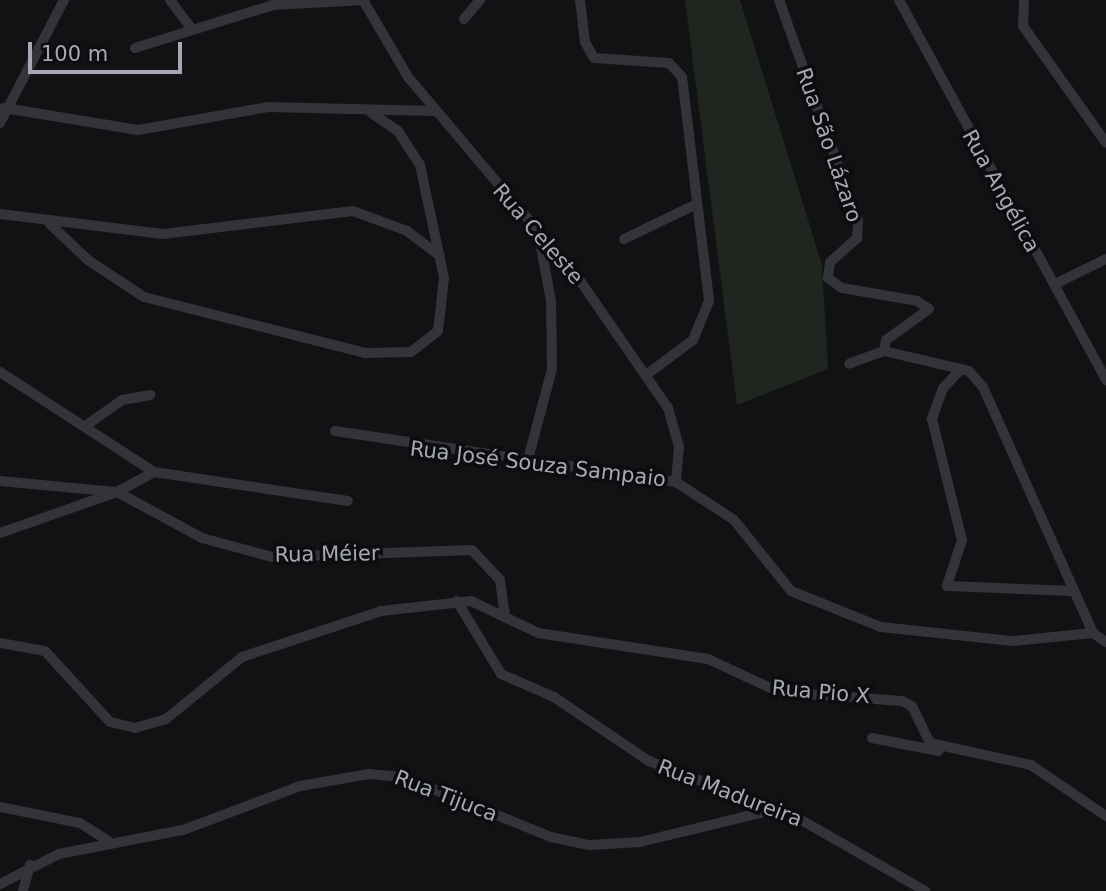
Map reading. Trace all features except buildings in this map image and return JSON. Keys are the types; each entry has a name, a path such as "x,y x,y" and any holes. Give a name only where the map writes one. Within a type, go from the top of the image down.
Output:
{"street":[{"path":"0,123 4,108 64,0"},
{"path":"170,0 190,27"},
{"path":"135,48 190,27 273,5 364,0"},
{"name":"Rua Celeste","path":"364,0 435,111 581,282 646,375 676,425 676,481"},
{"path":"464,19 480,0"},
{"path":"580,0 589,50 602,62 659,62 677,69 709,301 703,323 678,354 646,375"},
{"name":"Rua São Lázaro","path":"779,0 858,221 857,238 830,262 828,278 842,288 917,300 929,309 886,340 884,351 849,364"},
{"name":"Rua Angélica","path":"899,0 1106,380"},
{"path":"1024,0 1023,26 1106,143"},
{"path":"4,108 138,130 268,107 371,113 435,111"},
{"path":"50,224 88,260 144,298 387,357 411,352 438,331 444,316 440,256 419,164 398,131 371,113"},
{"path":"624,239 695,205"},
{"path":"0,214 50,224 163,234 353,211 407,231 440,256"},
{"path":"527,463 552,369 551,301 539,235"},
{"path":"1055,284 1105,261"},
{"path":"884,351 961,369 983,387 1093,633 1106,642"},
{"path":"961,369 943,388 932,419 962,540 947,586 1073,591"},
{"path":"0,372 88,425 154,472 348,501"},
{"path":"88,425 121,400 151,395"},
{"name":"Rua José Souza Sampaio","path":"335,432 527,463 676,481 734,520 791,591 844,617 881,627 1013,641 1093,633"},
{"path":"0,533 117,492 154,472"},
{"path":"0,481 117,492"},
{"name":"Rua Méier","path":"117,492 202,538 272,557 472,550 500,580 505,616"},
{"path":"0,643 45,651 110,722 135,728 166,719 243,657 382,611 457,601 505,616"},
{"name":"Rua Madureira","path":"457,601 502,674 554,697 649,761 776,809 926,891"},
{"name":"Rua Pio X","path":"505,616 538,632 708,659 779,692 902,701 915,712 924,739 1031,765 1106,816"},
{"path":"872,738 935,751 955,747"},
{"name":"Rua Tijuca","path":"0,884 30,865 107,840 183,830 300,786 384,773 551,837 590,845 640,842 776,809"},
{"path":"0,807 80,823 107,840"},
{"path":"23,891 30,865"}],"shaded area":[{"path":"685,0 740,0 822,265 828,369 737,405"}]}
